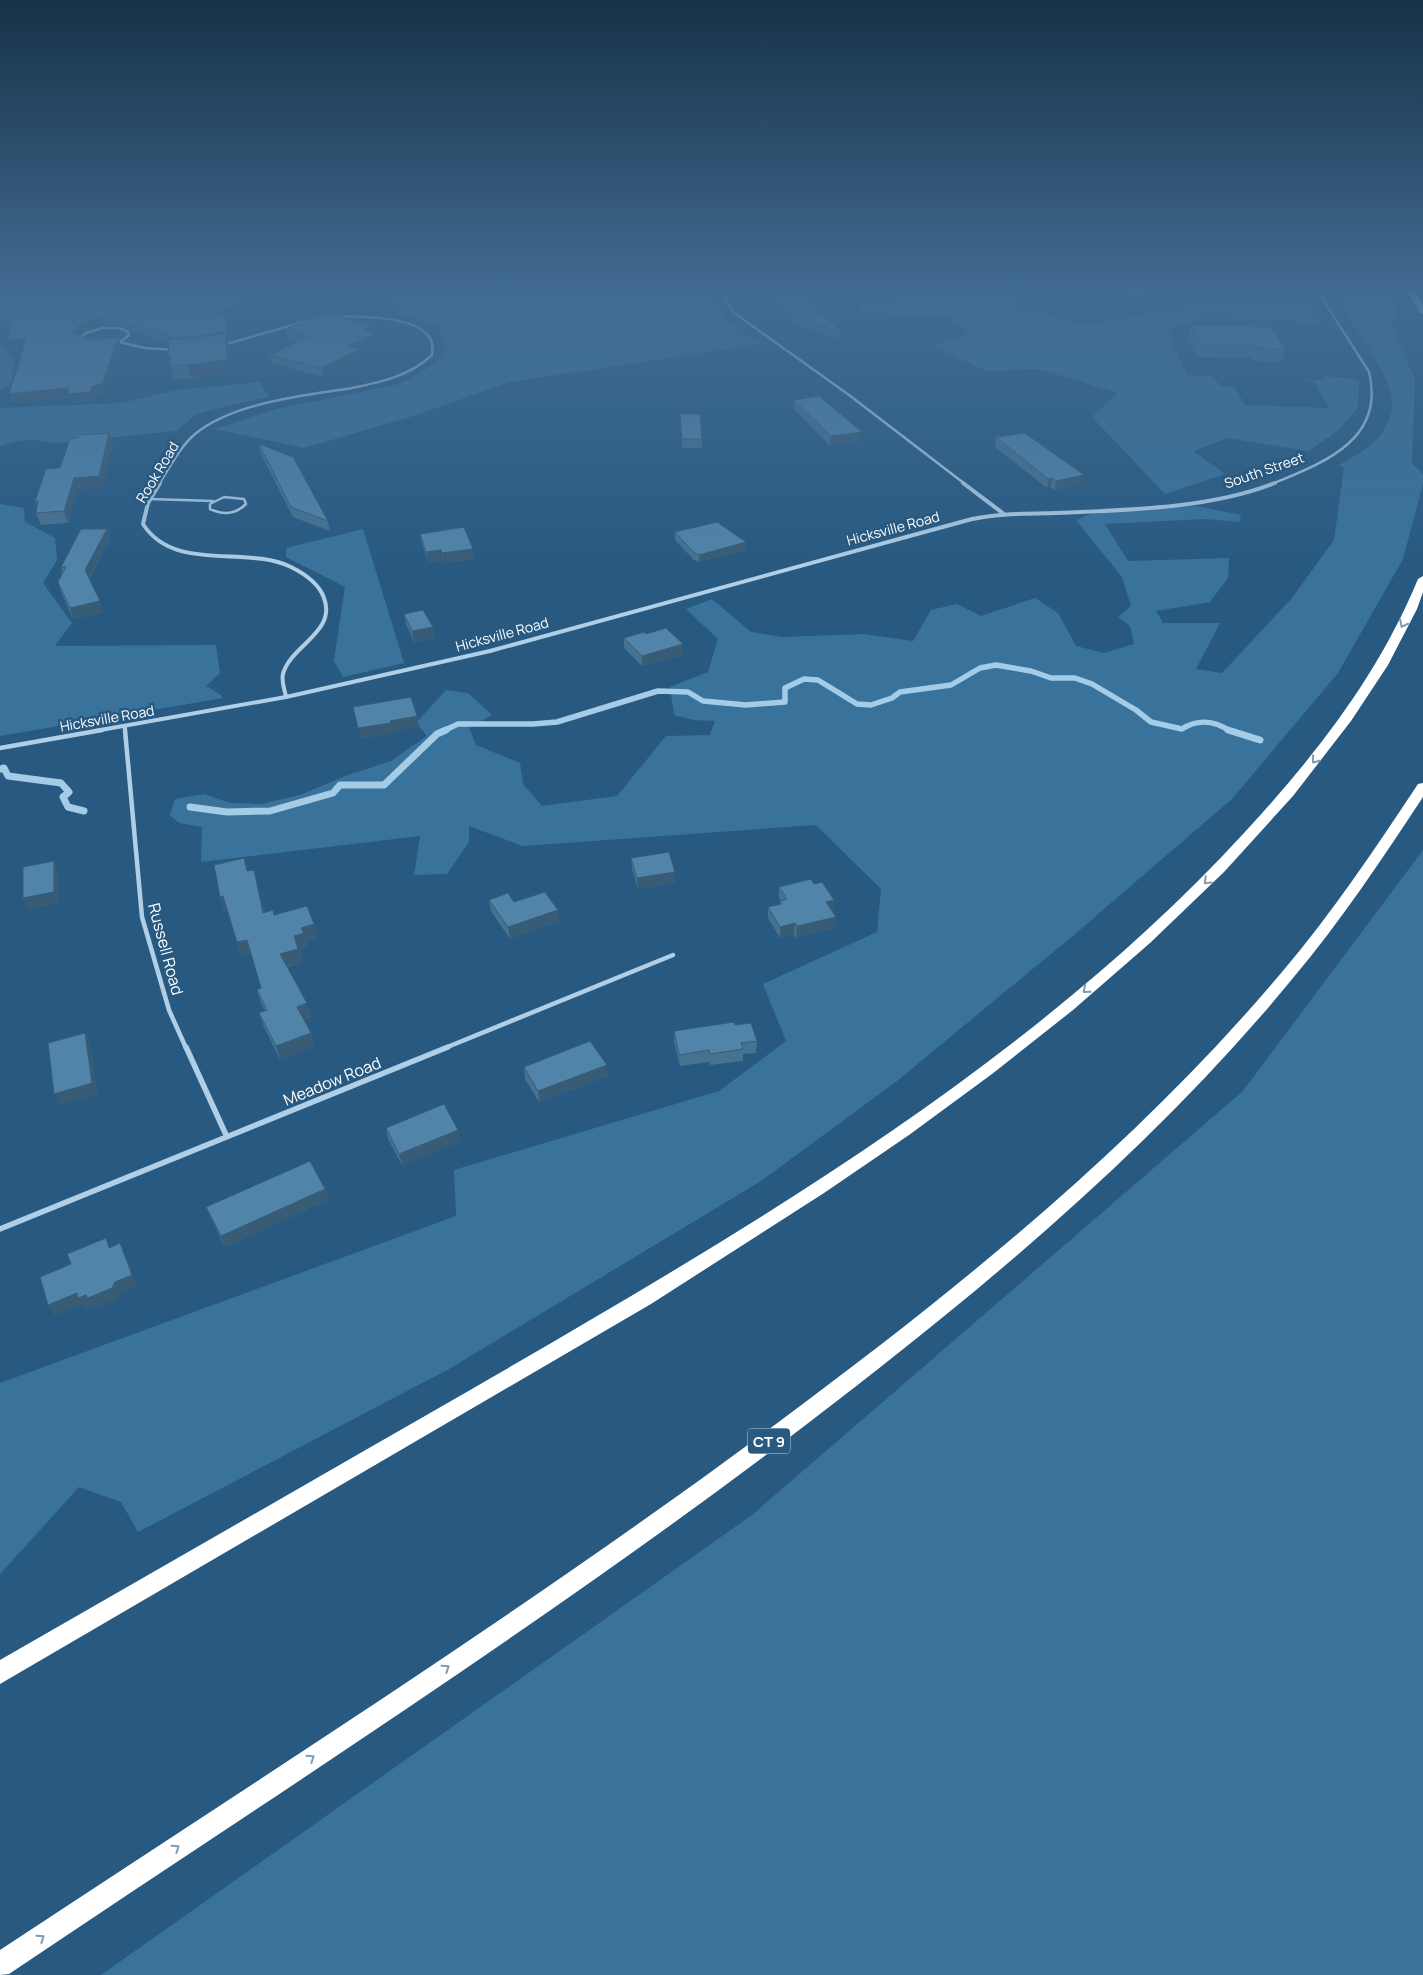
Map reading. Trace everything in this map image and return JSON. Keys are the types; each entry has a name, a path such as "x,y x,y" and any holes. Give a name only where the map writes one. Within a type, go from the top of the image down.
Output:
{"highway":[{"path":"0,1673 661,1288 867,1156 999,1060 1085,991 1160,926 1221,868 1268,816 1305,773 1355,706 1391,648 1423,580"},
{"name":"CT 9","path":"0,1966 609,1558 827,1399 956,1296 1022,1240 1115,1156 1237,1032 1275,990 1348,898 1382,851 1423,787"}],"street":[{"name":"Rook Road","path":"286,697 282,676 288,663 317,633 325,616 326,599 318,586 303,573 286,565 266,561 204,555 169,546 152,537 143,524 145,506 174,458 187,442 202,429 223,418 254,408 379,382"},
{"path":"832,382 1004,514"},
{"name":"South Street","path":"1004,514 1044,514 1121,509 1222,496 1252,489 1298,473 1343,448 1361,429 1372,410 1374,398 1373,382"},
{"name":"Hicksville Road","path":"0,748 286,697 490,651 962,520 1004,514"},
{"name":"Russell Road","path":"125,726 142,917 170,1010 227,1137"},
{"name":"Meadow Road","path":"0,1228 673,955"}],"lane":[{"path":"150,499 214,501 224,497 235,497 244,499 246,504 240,509 222,513 210,509 210,504 214,501"}],"shaded area":[{"path":"0,382 11,382 10,386 0,390"},
{"path":"260,382 269,397 197,414 176,431 53,443 27,440 0,446 0,408 121,403 177,390"},
{"path":"402,382 510,382 407,418 304,448 215,429 276,409"},
{"path":"1082,382 1217,382 1220,386 1234,386 1245,405 1329,408 1314,382 1359,382 1358,407 1339,430 1308,451 1228,438 1193,451 1225,474 1165,494 1092,417 1118,393"},
{"path":"1387,382 1415,382 1412,463 1423,474 1423,484 1403,559 1338,673 1232,799 1075,934 897,1081 761,1181 449,1369 138,1532 121,1502 79,1487 0,1574 0,1383 456,1216 454,1170 719,1091 786,1041 763,984 877,932 881,889 816,825 523,846 469,826 469,842 447,874 414,875 420,836 201,862 202,827 179,823 170,815 175,799 204,794 230,803 261,804 300,795 348,775 391,761 427,736 416,723 446,690 468,693 492,715 469,728 476,745 520,763 523,784 542,806 617,796 666,736 710,735 715,721 694,720 674,715 670,687 708,672 718,639 686,609 712,599 751,632 782,637 863,634 913,641 931,610 957,604 981,616 1035,598 1058,613 1076,646 1104,653 1134,644 1130,626 1118,617 1131,606 1122,577 1076,520 1091,514 1197,506 1241,515 1240,522 1206,519 1105,524 1128,561 1229,558 1228,578 1210,602 1156,611 1163,623 1220,623 1196,669 1222,673 1292,598 1334,540 1344,468 1339,465 1368,447 1382,433 1391,413 1392,400"},
{"path":"0,504 24,508 25,522 55,538 57,560 43,583 72,623 55,646 216,645 220,673 206,686 223,698 0,736"},
{"path":"363,529 404,663 343,677 334,661 345,587 286,557 286,548"},
{"path":"1423,850 1423,1975 101,1975 752,1515 1243,1091"}],"building":[{"path":"13,382 103,382 91,387 91,392 68,394 68,388 9,394"},
{"path":"819,396 862,432 831,436 794,400"},
{"path":"680,414 700,414 702,439 682,439"},
{"path":"109,433 99,476 74,478 64,511 36,513 38,501 35,501 46,469 60,468 70,439 78,438 79,435"},
{"path":"1025,433 1084,475 1056,481 1052,478 1048,479 996,437"},
{"path":"259,444 293,457 328,521 291,507"},
{"path":"717,522 746,542 699,555 694,553 675,532"},
{"path":"464,527 473,549 442,553 441,550 426,552 420,534"},
{"path":"81,529 107,529 85,570 100,601 70,608 58,582 66,567 61,567"},
{"path":"423,610 433,627 412,631 404,614"},
{"path":"666,628 683,644 642,656 624,638 644,632 646,634"},
{"path":"411,697 417,716 390,721 391,723 358,728 353,707"},
{"path":"669,852 675,872 637,878 631,858"},
{"path":"244,858 247,871 254,870 263,913 273,910 274,915 307,906 314,924 301,928 304,933 294,936 298,949 280,954 307,1003 297,1007 311,1033 276,1046 259,1013 267,1010 257,990 261,988 247,940 237,942 223,896 220,897 214,865"},
{"path":"54,861 54,892 23,898 23,867"},
{"path":"811,879 814,884 822,882 834,900 826,902 836,917 797,926 795,923 780,927 768,907 782,904 780,901 787,899 779,887"},
{"path":"545,892 558,910 508,927 489,900 508,893 514,902"},
{"path":"734,1022 735,1025 751,1023 757,1041 741,1043 743,1049 710,1054 709,1050 679,1055 674,1031"},
{"path":"85,1033 92,1083 54,1094 48,1043"},
{"path":"590,1041 607,1065 538,1091 524,1067"},
{"path":"444,1104 458,1130 399,1154 386,1128"},
{"path":"310,1161 325,1189 221,1236 206,1207"},
{"path":"106,1238 109,1248 120,1243 132,1275 115,1282 112,1288 88,1298 86,1295 78,1298 77,1293 48,1305 40,1277 71,1264 67,1254"}],"waterway":[{"path":"443,731 458,724 533,724 557,722 658,691 688,692 703,701 746,705 785,702 785,688 804,679 818,680 857,704 871,705 892,698 900,692 951,685 980,668 996,665 1031,671 1051,678 1075,678 1092,684 1136,710 1151,722 1182,729 1200,722 1206,722 1229,730"},
{"path":"190,807 227,812 270,811 333,793 340,785 384,785 437,734 446,730"},
{"path":"1229,730 1260,740"},
{"path":"0,769 4,768 8,776 61,783 69,792 63,797 68,807 84,811"}]}
